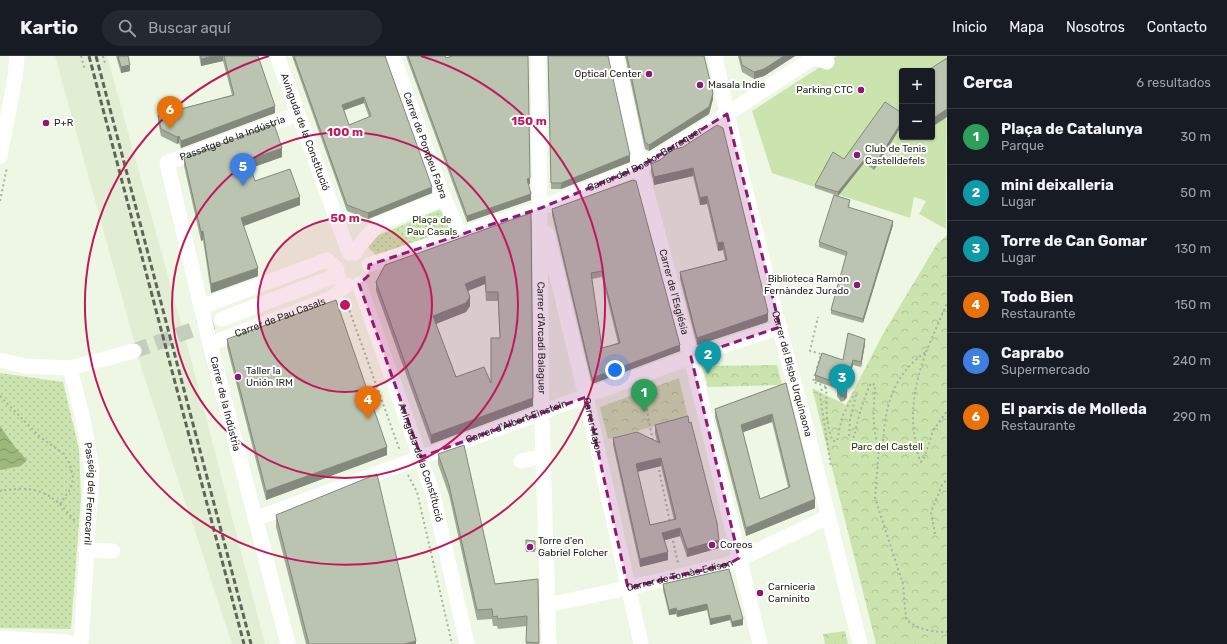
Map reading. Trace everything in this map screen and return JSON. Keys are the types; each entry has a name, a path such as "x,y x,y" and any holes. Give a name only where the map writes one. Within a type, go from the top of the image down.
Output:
{"street":[{"path":"0,156 15,78 17,56"},
{"name":"Avinguda de la Constitució","path":"277,56 352,253"},
{"name":"Carrer de Pompeu Fabra","path":"393,56 444,198 460,234"},
{"name":"Carrer d'Arcadi Balaguer","path":"538,56 542,414 549,644"},
{"name":"Carrer de l'Església","path":"616,56 640,167 691,357 760,644"},
{"name":"Carrer del Bisbe Urquinaona","path":"715,56 727,114 860,644"},
{"name":"Carrer del Doctor Barraquer","path":"460,234 540,208 640,167 819,58"},
{"name":"Passatge de la Indústria","path":"167,163 298,114"},
{"name":"Carrer de la Indústria","path":"167,163 200,307 288,644"},
{"path":"345,278 338,262 342,257 352,253 378,224 444,198"},
{"name":"Carrer Major","path":"540,208 586,397 641,644"},
{"path":"369,265 460,234"},
{"path":"200,307 327,260 345,278 368,276 369,265 367,260 352,253"},
{"name":"Avinguda de la Constitució","path":"345,278 421,457 433,494 467,644"},
{"name":"Carrer de Pau Casals","path":"222,319 345,278"},
{"name":"Carrer de Pau Casals","path":"210,344 330,299 345,278"},
{"name":"Carrer d'Albert Einstein","path":"255,519 542,414 691,357 780,327"},
{"path":"0,360 24,366 70,368 134,351"},
{"name":"Passeig del Ferrocarril","path":"70,368 92,470 81,644"},
{"path":"521,461 543,456"},
{"name":"Carrer de Tomàs Edison","path":"547,605 628,588 729,564 828,516"},
{"path":"86,550 113,551"},
{"path":"0,638 67,642 71,644"}],"path":[{"path":"81,56 85,70"},
{"path":"104,56 105,63"},
{"path":"947,303 917,377 913,402 912,428 921,462 924,458 933,431 947,410"},
{"path":"818,318 810,351 821,354 813,382 826,387"},
{"path":"879,447 884,447 884,421 890,395 908,368 926,352"},
{"path":"826,387 828,418 833,441 837,441 842,418 853,396 856,395 850,420 849,434 854,437 858,416 866,393 872,383 875,385 873,419 879,447 875,498 903,584 906,618 914,626 939,632 947,632"},
{"path":"643,386 653,443"},
{"path":"826,387 822,388 820,396 832,473"},
{"path":"0,396 40,438 64,454 70,464 73,477 71,488 60,504 51,496 27,488 0,491"},
{"path":"656,458 670,526"},
{"path":"935,534 931,512 942,485 947,479"},
{"path":"672,534 678,565"}],"highlighted area":[{"path":"727,114 780,327 691,357 739,558 729,564 628,588 586,397 421,457 359,284 368,276 369,265 541,208 640,167"}],"shaded area":[{"path":"55,56 107,56 189,352 265,644 232,644 143,373"}],"green space":[{"name":"Club de Tenis Castelldefels","path":"837,56 947,56 946,229 919,214 926,201 914,197 910,218 772,173 752,111"},
{"name":"Plaça de Pau Casals","path":"439,210 442,211 450,228 448,233 378,257 368,247 374,237"},
{"name":"Parc del Castell","path":"947,235 947,644 876,644 812,388 846,405 883,334 937,244"},
{"path":"777,365 782,385 708,387 702,366"},
{"path":"0,373 63,382 79,449 81,497 71,629 0,628"},
{"path":"679,378 688,417 608,439 600,407"},
{"path":"845,631 848,644 825,644 823,634"}],"water":[{"path":"0,426 15,447 27,460 21,466 0,470"}],"building":[{"path":"118,56 128,56 130,65 121,67"},
{"path":"201,56 213,56 201,59"},
{"path":"224,56 258,56 275,106 181,141 179,136 177,137 161,129 158,115 234,95"},
{"path":"294,56 385,56 432,187 368,213 347,205","holes":["364,97 371,116 349,125 342,105"]},
{"path":"408,56 445,56 446,58 452,56 528,56 530,178 527,179 531,194 467,216"},
{"path":"548,56 608,56 630,155 561,183 551,183"},
{"path":"627,56 704,56 713,93 709,107 649,145 645,142"},
{"path":"740,56 784,56 764,69 754,72 742,65"},
{"path":"947,58 947,109 935,117 935,68 932,68"},
{"path":"885,102 899,111 899,126 874,166 864,160 838,192 815,185 833,152 844,159"},
{"path":"274,124 282,148 248,160 255,181 290,169 300,197 241,218 258,268 211,284 203,231 201,232 184,158"},
{"path":"717,125 723,128 768,312 767,314 697,338 680,272 727,260 723,242 718,243 707,196 700,198 693,168 654,177 651,164 660,160 672,150 683,147"},
{"path":"633,180 636,181 680,345 592,378 552,209","holes":["602,271 620,343 602,348 591,273"]},
{"name":"Biblioteca Ramon Fernàndez Jurado","path":"834,195 850,200 848,207 893,221 863,319 831,310 847,252 819,242"},
{"path":"531,213 533,398 431,435 376,282 385,265","holes":["485,276 486,292 498,292 500,338 491,338 491,383 484,367 456,377 433,316 466,303 470,297 465,284"]},
{"path":"336,300 387,447 266,491 227,339"},
{"path":"848,333 865,339 861,362 853,360 845,386 844,385 847,391 844,396 841,396 837,391 840,384 815,375 822,353 843,360"},
{"path":"786,383 815,499 746,528 715,409","holes":["772,414 790,487 760,499 741,425"]},
{"path":"688,416 689,423 691,422 717,523 719,540 687,549 680,528 662,533 668,552 640,559 613,438 637,432 660,443 655,425","holes":["661,458 676,519 650,525 636,464"]},
{"path":"464,445 495,584 538,579 539,643 526,642 527,616 498,619 497,616 493,617 492,609 477,610 449,485 438,454"},
{"path":"377,474 416,641 404,644 309,644 276,515"},
{"name":"Torre d'en Gabriel Folcher","path":"526,540 535,541 535,550 526,550"},
{"path":"729,569 743,619 732,622 730,615 710,619 707,604 677,611 676,608 669,610 663,584"}],"tunnel":[{"path":"134,351 222,319"}],"railway":[{"path":"89,56 244,644"},
{"path":"96,56 251,644"}],"place":[{"name":"Optical Center","path":"649,74"},
{"name":"Masala Indie","path":"700,85"},
{"name":"Parking CTC","path":"861,90"},
{"name":"P+R","path":"46,123"},
{"name":"El parxis de Molleda","path":"170,129"},
{"name":"Club de Tenis Castelldefels","path":"857,155"},
{"name":"Caprabo","path":"243,186"},
{"name":"Biblioteca Ramon Fernàndez Jurado","path":"857,285"},
{"name":"mini deixalleria","path":"708,374"},
{"name":"Taller la Unión IRM","path":"238,377"},
{"name":"Torre de Can Gomar","path":"842,397"},
{"name":"Plaça de Catalunya","path":"644,412"},
{"name":"Todo Bien","path":"368,419"},
{"name":"Coreos","path":"712,545"},
{"name":"Torre d'en Gabriel Folcher","path":"530,547"},
{"name":"Carniceria Caminito","path":"760,593"}]}
